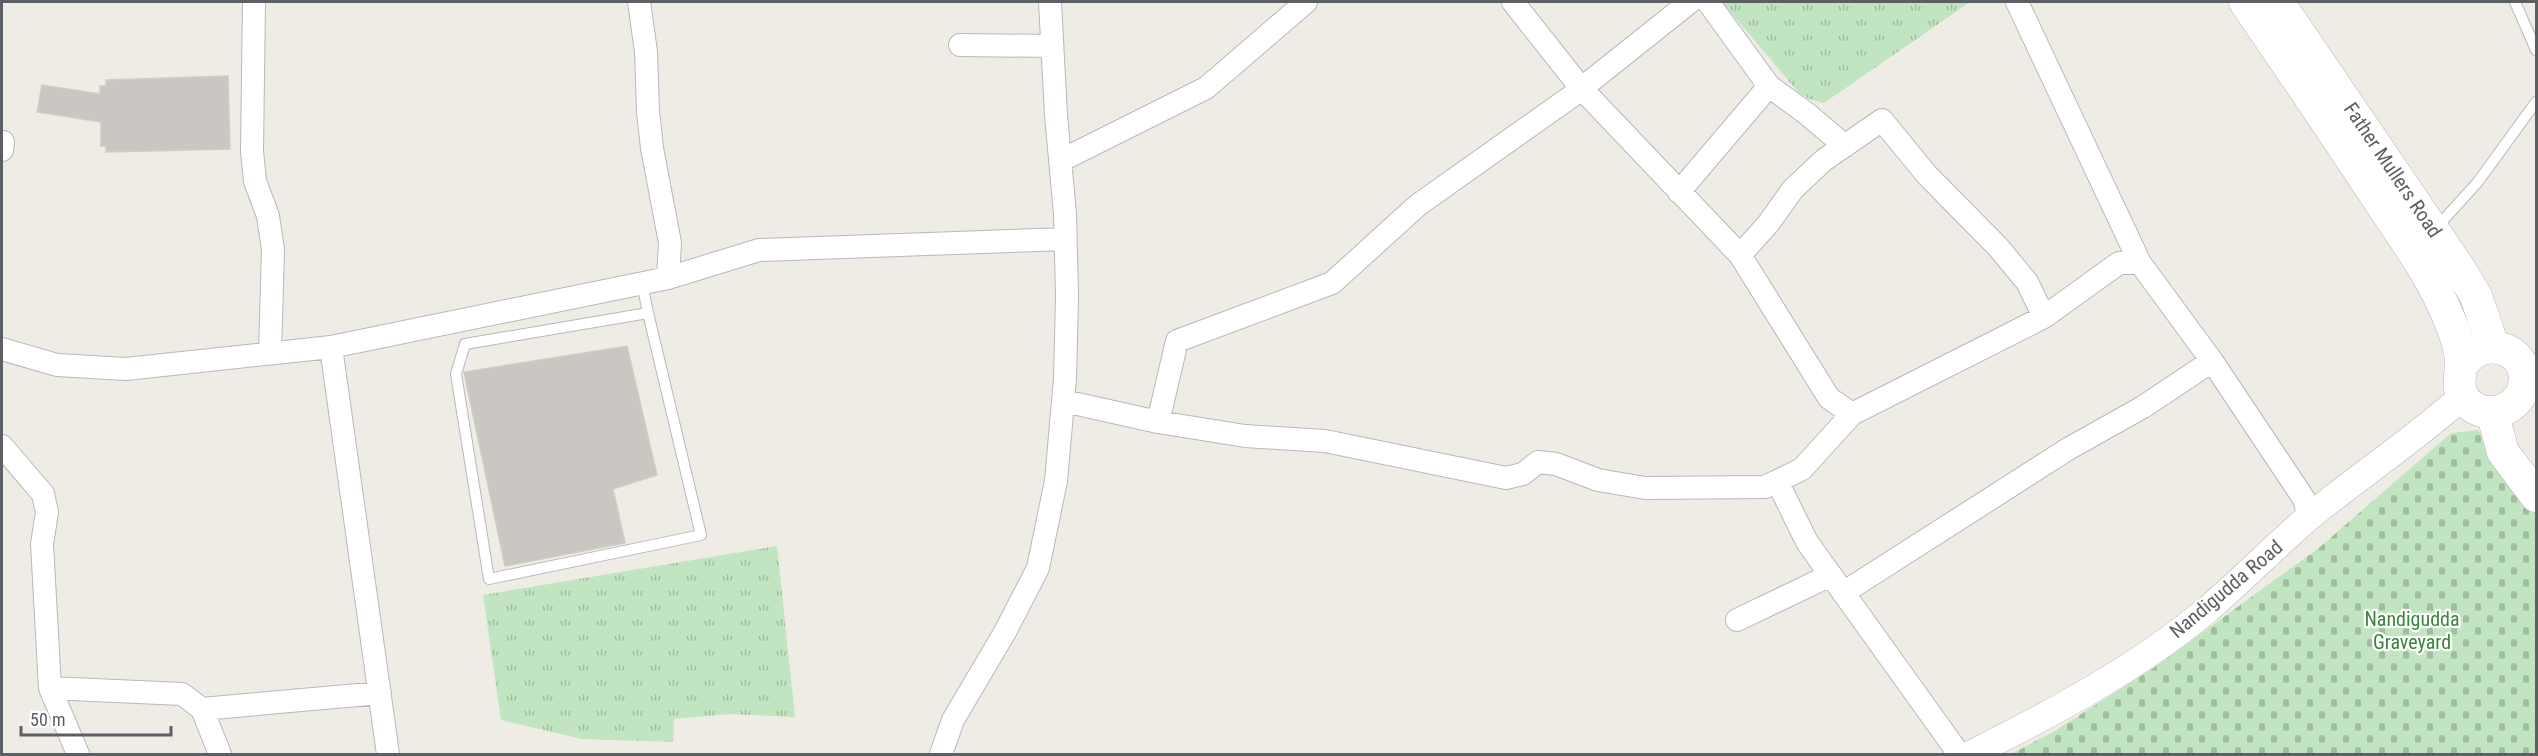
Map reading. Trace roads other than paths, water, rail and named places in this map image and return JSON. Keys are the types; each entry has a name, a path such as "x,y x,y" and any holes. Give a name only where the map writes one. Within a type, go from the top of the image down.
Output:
{"main road":[{"path":"2245,2 2422,266 2450,321 2458,346 2462,381 2475,408 2492,412 2509,407 2530,385 2520,362 2504,348 2493,346 2474,351 2462,381"},
{"name":"Father Mullers Road","path":"2278,2 2434,231 2475,296 2493,346"},
{"path":"2492,412 2504,452 2536,496"}],"street":[{"path":"254,2 252,151 255,181 268,216 273,250 270,353"},
{"path":"639,2 646,52 651,140 669,233 668,278"},
{"path":"941,754 953,720 1005,632 1038,568 1056,481 1064,401 1067,316 1065,239 1050,2"},
{"path":"1060,161 1206,88 1306,2"},
{"path":"1513,2 1581,88 1740,255 1828,398 1852,414"},
{"path":"1158,422 1177,341 1332,283 1418,205 1581,88 1690,2"},
{"path":"1708,2 1769,86 1806,112 1845,146"},
{"path":"2017,2 2140,263 2212,361 2304,499 2309,517"},
{"path":"960,45 1052,46"},
{"path":"1679,192 1769,86"},
{"path":"1740,255 1768,224 1793,189 1824,160 1882,120 1927,176 1998,247 2027,282 2044,317"},
{"path":"2,349 57,365 126,369 331,347 668,278 759,250 1065,239"},
{"path":"1064,401 1158,422 1245,436 1325,441 1506,478 1523,474 1538,462 1556,464 1598,480 1645,488 1765,487 1802,469 1852,414 2044,317 2119,263 2140,263"},
{"path":"331,347 388,754"},
{"path":"1737,620 1837,584 2143,407 2212,361"},
{"name":"Nandigudda Road","path":"1971,754 2040,720 2131,665 2207,610 2309,517 2394,453 2462,381"},
{"path":"2,446 43,494 47,512 42,544 50,688 78,754"},
{"path":"1777,481 1807,542 1959,754"},
{"path":"50,688 182,694 202,709 220,754"},
{"path":"202,709 380,693"}],"lane":[{"path":"2515,2 2536,50"},
{"path":"2434,231 2477,183 2536,102"},
{"path":"642,283 701,535 489,579 456,374 465,344 648,313"}],"park label":[{"name":"Nandigudda Graveyard","path":"2412,630"}]}
